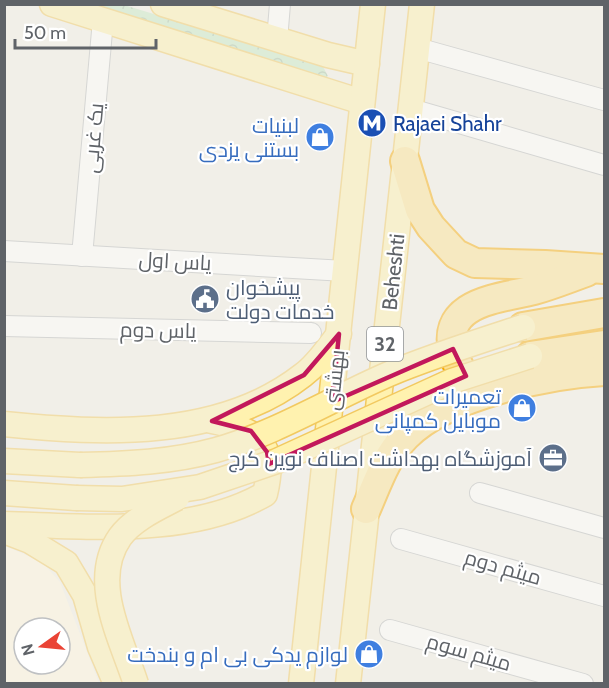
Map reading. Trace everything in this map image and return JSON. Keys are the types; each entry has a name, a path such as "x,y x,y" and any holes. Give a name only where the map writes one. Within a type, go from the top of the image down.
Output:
{"highway":[{"path":"405,161 420,210 431,227 456,254 475,263 601,269"},
{"path":"496,391 480,387 459,369 452,335 461,314 480,302 536,290 601,269"},
{"path":"522,327 604,313"},
{"path":"530,356 604,345"},
{"path":"366,509 390,456 406,435 444,411 496,391 552,377 604,371"}],"main road":[{"path":"52,4 324,92 362,102"},
{"path":"163,4 328,55 367,64"},
{"name":"بهشتى","path":"301,684 373,4"},
{"name":"Beheshti","path":"348,684 422,4"},
{"path":"324,92 333,86 337,76 336,64 328,55"},
{"path":"4,461 80,465 169,460 218,450 267,432 388,375 444,352 522,327"},
{"path":"4,424 64,430 112,430 212,421 279,392 304,375 339,334"},
{"path":"4,493 131,499 200,487 277,461 452,381 530,356"},
{"path":"4,524 132,526 226,513 265,494 270,472 267,452 251,431 212,421"},
{"path":"136,684 106,592 110,560 120,537 143,517 200,487"},
{"path":"4,531 30,541 66,563 85,595 100,647 116,684"},
{"path":"288,684 308,624"}],"street":[{"path":"278,40 280,4"},
{"name":"یک غربی","path":"82,256 103,20"},
{"path":"417,48 604,100"},
{"path":"411,110 604,165"},
{"name":"یاس اول","path":"4,252 345,271"},
{"name":"یاس دوم","path":"4,326 311,333"},
{"path":"480,493 604,528"},
{"name":"میثم دوم","path":"401,539 604,596"},
{"name":"میثم سوم","path":"390,630 583,684"}],"highlighted area":[{"path":"339,334 332,402 453,349 466,376 269,464 267,452 251,431 212,421 304,375"}],"shaded area":[{"path":"5,546 42,562 60,582 99,683 5,683"}],"green space":[{"path":"85,5 124,5 322,65 328,76 322,80"}],"place":[{"name":"Rajaei Shahr","path":"372,123"},
{"name":"لبنیات بستنی یزدی","path":"320,137"},
{"name":"پیشخوان خدمات دولت","path":"205,299"},
{"name":"تعمیرات موبایل کمپانی","path":"522,408"},
{"name":"آموزشگاه بهداشت اصناف نوین کرج","path":"553,458"},
{"name":"لوازم یدکی بی ام و بندخت","path":"369,654"}]}
